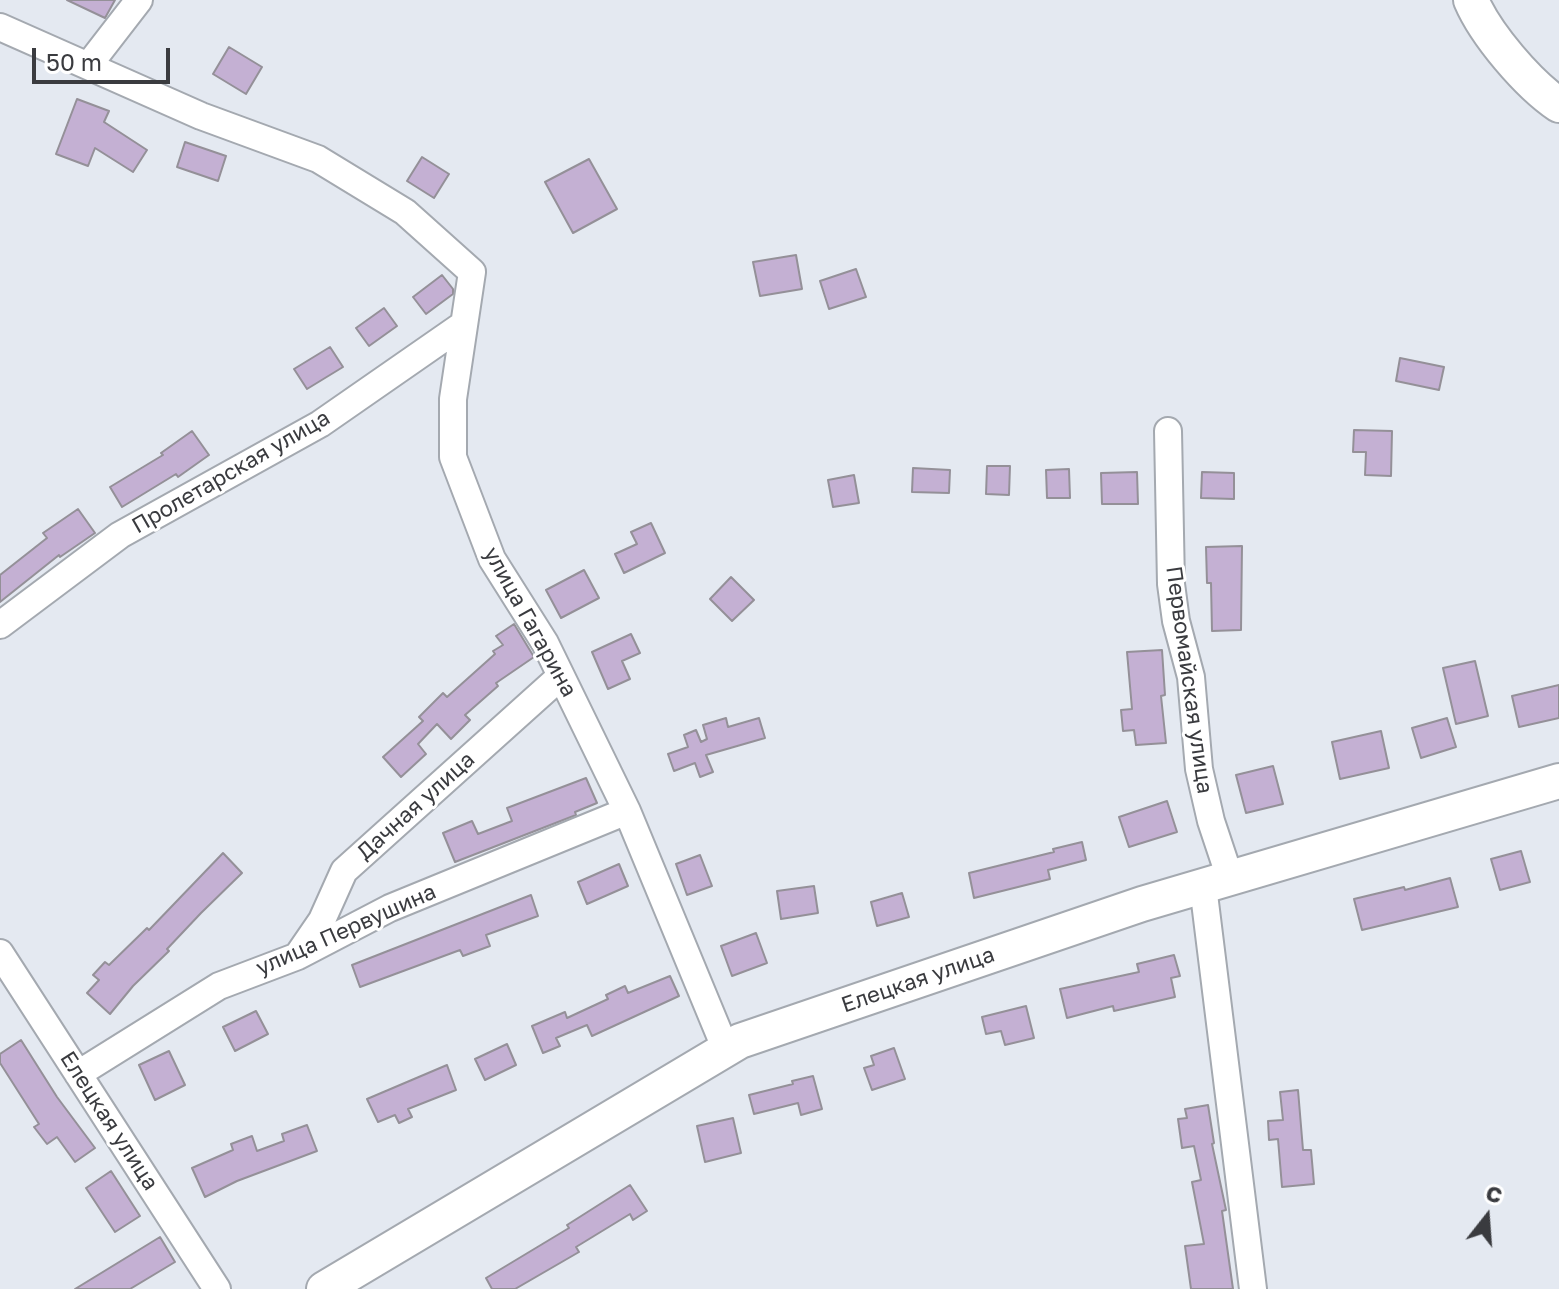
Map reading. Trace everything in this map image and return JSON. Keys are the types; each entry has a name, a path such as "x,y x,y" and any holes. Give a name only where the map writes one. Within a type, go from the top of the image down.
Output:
{"main road":[{"path":"1471,0 1493,37 1543,94 1559,105"},
{"name":"Елецкая улица","path":"324,1289 740,1041 1127,909 1559,781"}],"street":[{"path":"88,66 139,0"},
{"name":"улица Гагарина","path":"0,27 201,116 318,159 405,212 472,272 453,399 453,457 492,559 545,643 627,811 726,1050"},
{"name":"Пролетарская улица","path":"0,625 120,535 320,424 464,324"},
{"name":"Первомайская улица","path":"1168,431 1171,584 1191,677 1199,769 1211,821 1253,1289"},
{"name":"Дачная улица","path":"298,956 322,920 344,871 561,676"},
{"name":"улица Первушина","path":"78,1074 219,986 298,956 390,908 627,811"},
{"name":"Елецкая улица","path":"0,953 217,1289"}],"building":[{"path":"67,0 115,0 105,18"},
{"path":"229,47 262,67 246,94 213,74"},
{"path":"77,99 109,111 104,122 147,150 133,172 95,148 88,166 56,154"},
{"path":"185,142 226,156 218,181 177,167"},
{"path":"422,157 449,174 434,198 407,181"},
{"path":"589,159 617,209 573,233 545,182"},
{"path":"796,255 802,289 760,296 753,262"},
{"path":"856,269 866,297 829,309 820,281"},
{"path":"442,275 453,289 453,294 426,314 413,297"},
{"path":"384,308 397,326 369,346 356,328"},
{"path":"330,347 343,367 307,389 294,369"},
{"path":"1400,358 1444,367 1439,390 1396,381"},
{"path":"1354,430 1392,431 1391,476 1365,475 1366,452 1353,452"},
{"path":"192,431 209,455 178,477 176,474 122,507 110,487 163,455 161,453"},
{"path":"987,466 1010,466 1009,495 986,494"},
{"path":"913,468 950,470 949,493 912,492"},
{"path":"1069,469 1070,498 1047,498 1046,470"},
{"path":"1137,472 1138,504 1102,504 1101,473"},
{"path":"1202,472 1234,473 1234,499 1201,498"},
{"path":"854,475 859,503 833,507 828,480"},
{"path":"78,509 95,533 59,555 0,602 0,575 47,538 43,533"},
{"path":"651,523 665,553 624,573 615,554 637,544 631,532"},
{"path":"1242,546 1241,630 1212,631 1211,583 1207,583 1206,547"},
{"path":"584,570 599,598 561,618 546,590"},
{"path":"731,577 754,600 732,621 710,599"},
{"path":"514,624 534,657 496,683 498,686 465,715 470,720 451,739 437,724 418,744 426,754 401,777 383,757 423,721 419,717 443,693 447,697 495,654 493,651 503,645 496,636"},
{"path":"631,634 640,653 622,661 630,679 608,689 592,652"},
{"path":"1162,650 1165,695 1161,696 1166,743 1136,745 1134,730 1123,731 1121,710 1132,709 1127,652"},
{"path":"1475,661 1488,716 1456,724 1443,668"},
{"path":"1559,685 1559,718 1519,727 1512,696"},
{"path":"726,718 728,727 759,718 765,738 706,755 713,772 700,777 695,763 674,771 668,754 688,747 684,735 696,730 701,742 707,739 703,725"},
{"path":"1447,718 1456,747 1421,758 1412,728"},
{"path":"1381,731 1389,768 1340,779 1332,742"},
{"path":"1273,766 1283,804 1246,813 1236,775"},
{"path":"586,778 597,803 575,812 576,815 455,862 443,833 472,821 478,834 512,821 507,808"},
{"path":"1167,801 1177,832 1129,847 1119,817"},
{"path":"1082,842 1086,860 1048,870 1050,879 974,898 969,873"},
{"path":"1521,851 1530,882 1500,890 1491,859"},
{"path":"223,853 242,873 167,949 169,951 110,1014 87,993 99,980 93,975 105,962 109,965 147,928 149,930"},
{"path":"700,855 712,886 687,895 676,864"},
{"path":"619,864 628,886 587,904 578,882"},
{"path":"1450,878 1458,907 1362,930 1354,899"},
{"path":"814,886 818,913 781,919 777,891"},
{"path":"902,893 909,917 877,926 871,902"},
{"path":"531,895 538,916 486,935 490,946 463,956 460,950 360,987 352,965"},
{"path":"756,933 767,963 732,976 721,946"},
{"path":"1174,955 1180,976 1171,978 1175,997 1114,1011 1113,1006 1067,1018 1060,989 1139,972 1137,964"},
{"path":"670,976 679,996 592,1036 587,1025 556,1038 560,1046 543,1053 532,1026 565,1012 567,1018 608,999 606,995 625,986 628,993"},
{"path":"1026,1006 1034,1038 1005,1045 1001,1031 986,1034 982,1017"},
{"path":"256,1011 268,1034 235,1051 223,1027"},
{"path":"21,1040 57,1097 95,1148 75,1162 57,1137 47,1144 34,1127 39,1124 0,1063 0,1054"},
{"path":"507,1044 516,1065 485,1080 475,1059"},
{"path":"894,1048 905,1079 872,1090 864,1068 874,1065 871,1056"},
{"path":"169,1051 185,1085 155,1100 139,1065"},
{"path":"447,1065 456,1090 408,1109 412,1117 399,1123 395,1115 378,1122 367,1099"},
{"path":"813,1076 822,1109 801,1115 798,1103 754,1114 749,1095"},
{"path":"1298,1090 1303,1150 1311,1150 1314,1184 1282,1187 1278,1139 1269,1140 1268,1121 1283,1120 1280,1092"},
{"path":"1208,1105 1212,1144 1226,1210 1222,1211 1233,1289 1191,1289 1185,1246 1204,1244 1192,1182 1201,1180 1194,1146 1182,1148 1178,1119 1187,1118 1185,1109"},
{"path":"733,1118 741,1153 705,1162 697,1126"},
{"path":"307,1125 317,1151 237,1181 205,1197 192,1168 233,1150 231,1144 252,1136 257,1151 284,1141 282,1134"},
{"path":"111,1171 140,1216 115,1232 86,1188"},
{"path":"630,1185 647,1211 633,1220 630,1214 576,1247 579,1252 515,1289 492,1289 486,1278 569,1228 567,1225"},
{"path":"160,1237 175,1262 130,1289 75,1289"}]}
